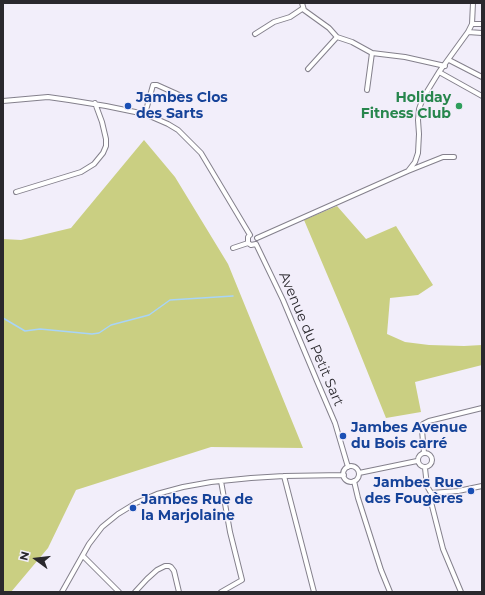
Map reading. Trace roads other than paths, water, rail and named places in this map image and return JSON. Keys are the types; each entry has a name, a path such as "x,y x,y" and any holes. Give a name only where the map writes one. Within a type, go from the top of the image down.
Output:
{"street":[{"path":"302,3 302,9"},
{"path":"408,171 415,162 418,153 418,120 423,98 439,72 468,32 472,24 473,3"},
{"path":"255,34 274,22 290,18 302,9"},
{"path":"302,9 328,28 337,37 352,42 372,53 405,57 444,66"},
{"path":"472,24 482,24"},
{"path":"468,32 482,33"},
{"path":"308,69 337,37"},
{"path":"367,90 372,53"},
{"path":"449,60 482,77"},
{"path":"439,72 482,96"},
{"path":"145,114 153,85 157,85 186,98"},
{"path":"3,100 48,97 95,104 145,114 157,118 178,130 201,153 250,235 254,235 257,238"},
{"path":"16,192 81,172 94,164 103,153 106,146 102,122 95,104"},
{"path":"257,238 442,157 454,157"},
{"path":"248,242 247,240 250,235"},
{"path":"248,242 251,245 256,244 257,238"},
{"path":"233,248 248,242"},
{"name":"Avenue du Petit Sart","path":"256,244 284,300 335,422 348,467"},
{"path":"424,453 422,430 423,424 429,421 482,408"},
{"path":"417,461 419,455 424,453 430,455 432,460 430,466 425,468"},
{"path":"359,473 417,461"},
{"path":"417,461 420,466 425,468"},
{"path":"344,475 344,472 348,467 353,466 359,473"},
{"path":"425,468 427,486 431,494 431,502 443,549 461,592"},
{"path":"344,475 350,482 357,479 359,473"},
{"path":"62,592 89,544 102,527 118,514 136,503 157,494 221,481 284,476 344,475"},
{"path":"284,476 314,592"},
{"path":"221,481 230,532 242,580 221,592"},
{"path":"354,481 381,570 390,592"},
{"path":"431,494 482,486"},
{"path":"83,556 118,592"},
{"path":"136,592 147,578 165,566 172,567 180,592"}],"waterway":[{"path":"3,318 25,331 40,329 92,334 99,333 111,325 149,315 170,300 233,296"}],"place":[{"name":"Jambes Clos des Sarts","path":"128,106"},
{"name":"Holiday Fitness Club","path":"459,106"},
{"name":"Jambes Avenue du Bois carré","path":"343,436"},
{"name":"Jambes Rue des Fougères","path":"471,491"},
{"name":"Jambes Rue de la Marjolaine","path":"133,508"}]}
